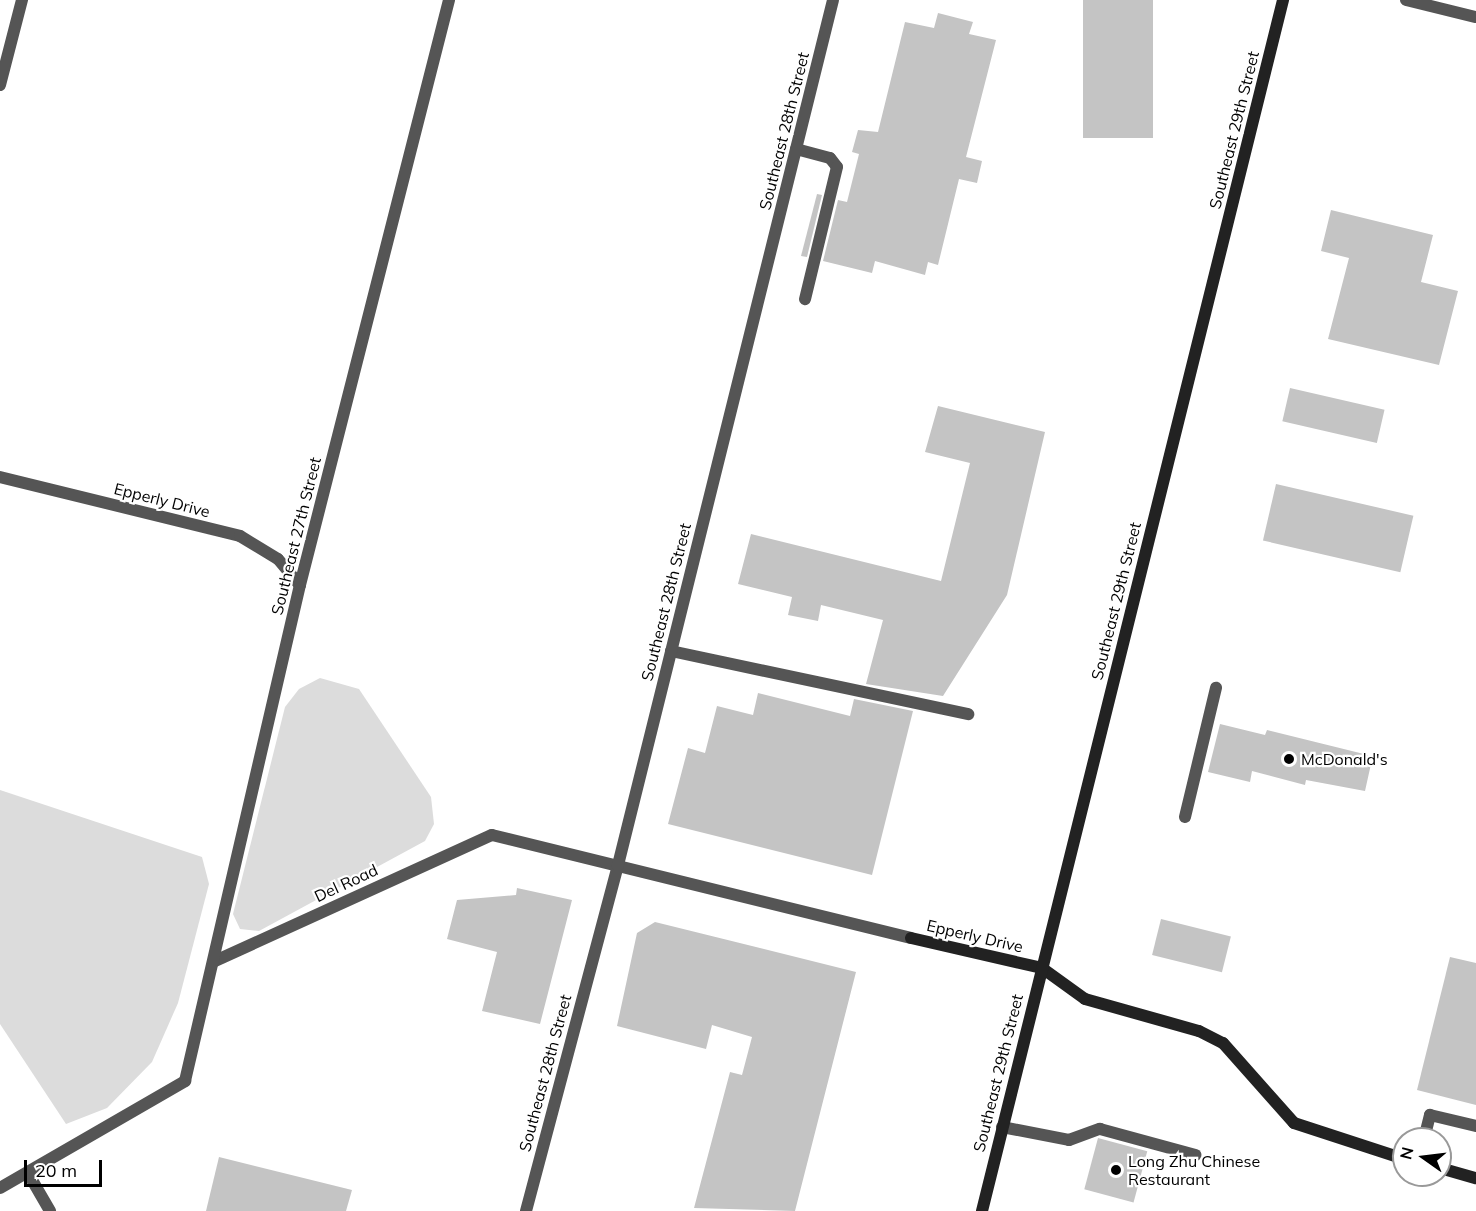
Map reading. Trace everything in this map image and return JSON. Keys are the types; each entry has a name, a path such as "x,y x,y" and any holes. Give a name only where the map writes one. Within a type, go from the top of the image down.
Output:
{"main road":[{"name":"Southeast 29th Street","path":"982,1211 1283,0"},
{"name":"Epperly Drive","path":"910,938 1042,968 1085,999 1199,1031 1223,1043 1294,1124 1392,1155"},
{"path":"1452,1171 1476,1178"}],"street":[{"path":"0,86 22,0"},
{"name":"Southeast 27th Street","path":"28,1173 184,1081 215,961 300,585 449,0"},
{"name":"Southeast 28th Street","path":"526,1211 618,865 833,0"},
{"path":"1406,0 1476,17"},
{"path":"796,149 830,158 837,167 805,299"},
{"name":"Epperly Drive","path":"0,477 240,536 278,559 300,585"},
{"path":"671,651 968,714"},
{"path":"1185,818 1216,688"},
{"name":"Epperly Drive","path":"492,835 910,938"},
{"name":"Del Road","path":"215,961 492,835"},
{"path":"1427,1127 1430,1115 1476,1126"},
{"path":"1002,1126 1069,1140 1100,1129 1196,1155"},
{"path":"0,1188 28,1173 50,1211"}],"shaded area":[{"path":"320,678 359,689 431,797 434,824 425,841 259,931 240,929 233,914 285,707 299,689"},
{"path":"0,790 202,857 209,884 178,1003 152,1062 107,1108 66,1124 0,1024"}],"building":[{"path":"1083,0 1153,0 1153,138 1083,138"},
{"path":"938,13 973,22 969,34 996,40 966,157 982,161 977,183 959,179 938,265 928,262 925,275 875,261 872,273 823,261 838,200 847,202 859,154 852,152 858,130 878,132 905,22 934,28"},
{"path":"817,194 822,195 807,257 801,256"},
{"path":"1331,210 1433,235 1421,282 1458,291 1439,365 1328,339 1349,258 1321,251"},
{"path":"1290,388 1385,410 1377,443 1282,421"},
{"path":"938,406 1045,432 1007,595 943,696 866,684 883,620 821,605 818,621 788,615 792,597 738,584 751,534 941,581 970,463 925,452"},
{"path":"1276,484 1413,516 1400,572 1263,541"},
{"path":"758,693 850,716 854,699 913,711 872,875 668,824 688,748 705,753 717,706 753,715"},
{"name":"McDonald's","path":"1220,724 1265,735 1267,730 1368,755 1366,763 1371,764 1365,791 1306,780 1305,785 1252,771 1250,782 1208,772"},
{"path":"517,888 572,900 540,1024 482,1011 497,952 447,939 457,900 516,895"},
{"path":"1161,919 1231,936 1222,972 1152,955"},
{"path":"655,922 856,972 795,1211 694,1208 730,1072 742,1075 752,1037 712,1025 706,1049 617,1026 637,933"},
{"path":"1450,957 1476,963 1476,1105 1417,1090"},
{"name":"Long Zhu Chinese Restaurant","path":"1098,1138 1147,1151 1134,1202 1084,1189"},
{"path":"219,1157 352,1190 346,1211 206,1211"}],"place":[{"name":"McDonald's","path":"1289,759"},
{"name":"Long Zhu Chinese Restaurant","path":"1116,1170"}]}
